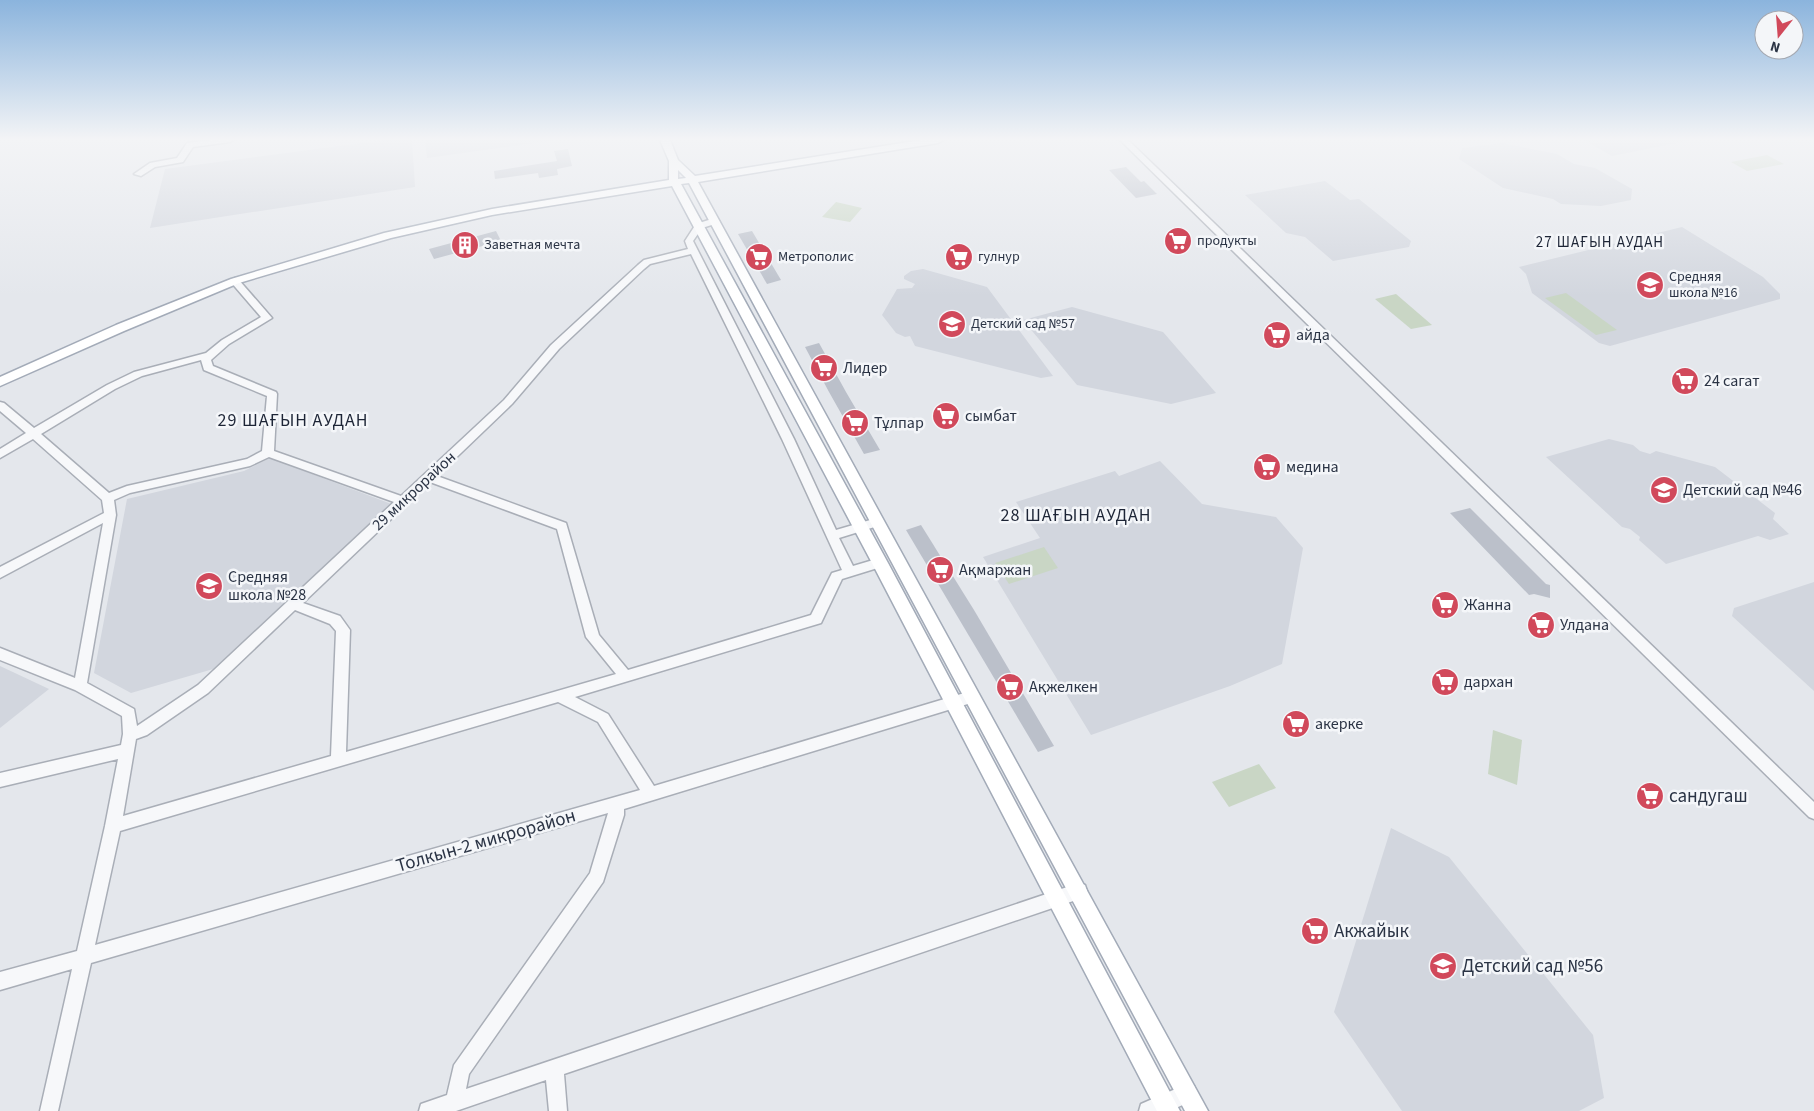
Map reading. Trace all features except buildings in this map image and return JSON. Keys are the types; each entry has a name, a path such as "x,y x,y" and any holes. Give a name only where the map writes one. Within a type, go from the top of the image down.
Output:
{"main road":[{"path":"0,376 166,302 234,280 388,234 520,206 605,192"},
{"path":"687,192 699,226 1058,900 1161,1108"},
{"path":"692,192 715,221 876,522 1017,776 1197,1111"},
{"path":"0,382 120,328 234,280"}],"street":[{"path":"1177,192 1814,812"},
{"path":"715,221 699,226 689,241 788,439 850,572"},
{"name":"29 микрорайон","path":"0,780 129,742 203,689 429,478 508,402 555,347 642,267 648,262 694,250"},
{"path":"0,454 111,387 138,374 209,355 267,318 234,280"},
{"path":"209,355 206,360 208,368 272,394 268,453"},
{"path":"0,405 108,498 110,515 80,686"},
{"path":"108,498 127,490 250,462 268,453 404,501"},
{"path":"429,478 562,526 593,637 619,667 625,677"},
{"path":"0,573 95,521 110,515"},
{"path":"832,536 876,522"},
{"path":"113,826 625,677 816,618 837,576 880,563"},
{"path":"293,604 335,620 343,630 338,760"},
{"path":"0,654 80,686 129,713 129,742 113,826 50,1111"},
{"path":"558,696 603,718 650,793"},
{"name":"Толкын-2 микрорайон","path":"0,981 616,804 972,697"},
{"path":"455,1102 460,1071 597,877 616,815 616,804"},
{"path":"428,1111 1079,892"},
{"path":"554,1069 558,1111"},
{"path":"1161,1108 1187,1093"}],"shaded area":[{"path":"159,192 384,192 150,228"},
{"path":"1263,192 1339,192 1350,200 1359,199 1411,241 1409,247 1333,261 1305,237 1286,233 1245,195"},
{"path":"1520,192 1632,192 1631,200 1601,206 1561,204 1553,199"},
{"name":"Средняя школа №16","path":"1682,227 1763,277 1780,294 1780,299 1610,346 1599,343 1532,293 1526,274 1519,267"},
{"name":"Детский сад №57","path":"923,269 987,287 1053,376 1041,378 915,346 910,336 905,337 896,333 882,315 897,289 912,288 915,284 904,279 904,276 911,271"},
{"path":"1072,307 1163,332 1216,393 1171,404 1077,385 1023,320"},
{"name":"Детский сад №46","path":"1609,439 1633,445 1640,451 1650,454 1656,451 1715,467 1775,513 1773,519 1789,534 1770,540 1758,536 1666,564 1639,540 1640,537 1630,529 1622,527 1546,457"},
{"name":"Средняя школа №28","path":"270,458 394,505 220,667 131,693 94,673 127,499 244,471"},
{"path":"1160,461 1202,504 1276,517 1303,548 1282,664 1230,686 1091,735 983,557 1040,538 1016,502 1115,471 1119,476"},
{"path":"1814,582 1814,691 1732,616 1734,608"},
{"path":"0,666 49,689 0,728"},
{"name":"Детский сад №56","path":"1391,828 1449,857 1593,1035 1604,1098 1579,1111 1402,1111 1334,1012"}],"green space":[{"path":"836,202 862,208 850,222 822,217"},
{"path":"1566,293 1617,330 1596,335 1545,298"},
{"path":"1396,294 1432,325 1411,329 1375,299"},
{"path":"1044,547 1058,568 1009,584 995,563"},
{"path":"1493,730 1522,740 1517,785 1488,774"},
{"path":"1259,764 1276,788 1229,807 1212,782"}],"place":[{"name":"продукты","path":"1178,241"},
{"name":"Заветная мечта","path":"465,245"},
{"name":"Метрополис","path":"759,257"},
{"name":"гулнур","path":"959,257"},
{"name":"Средняя школа №16","path":"1650,285"},
{"name":"Детский сад №57","path":"952,324"},
{"name":"айда","path":"1277,335"},
{"name":"Лидер","path":"824,368"},
{"name":"24 сагат","path":"1685,381"},
{"name":"сымбат","path":"946,416"},
{"name":"Тұлпар","path":"855,423"},
{"name":"медина","path":"1267,467"},
{"name":"Детский сад №46","path":"1664,490"},
{"name":"Ақмаржан","path":"940,570"},
{"name":"Средняя школа №28","path":"209,586"},
{"name":"Жанна","path":"1445,605"},
{"name":"Улдана","path":"1541,625"},
{"name":"дархан","path":"1445,682"},
{"name":"Ақжелкен","path":"1010,687"},
{"name":"акерке","path":"1296,724"},
{"name":"сандугаш","path":"1650,796"},
{"name":"Акжайык","path":"1315,931"},
{"name":"Детский сад №56","path":"1443,966"}],"district":[{"name":"27 ШАҒЫН АУДАН","path":"1600,242"},
{"name":"29 ШАҒЫН АУДАН","path":"293,420"},
{"name":"28 ШАҒЫН АУДАН","path":"1076,515"}]}
